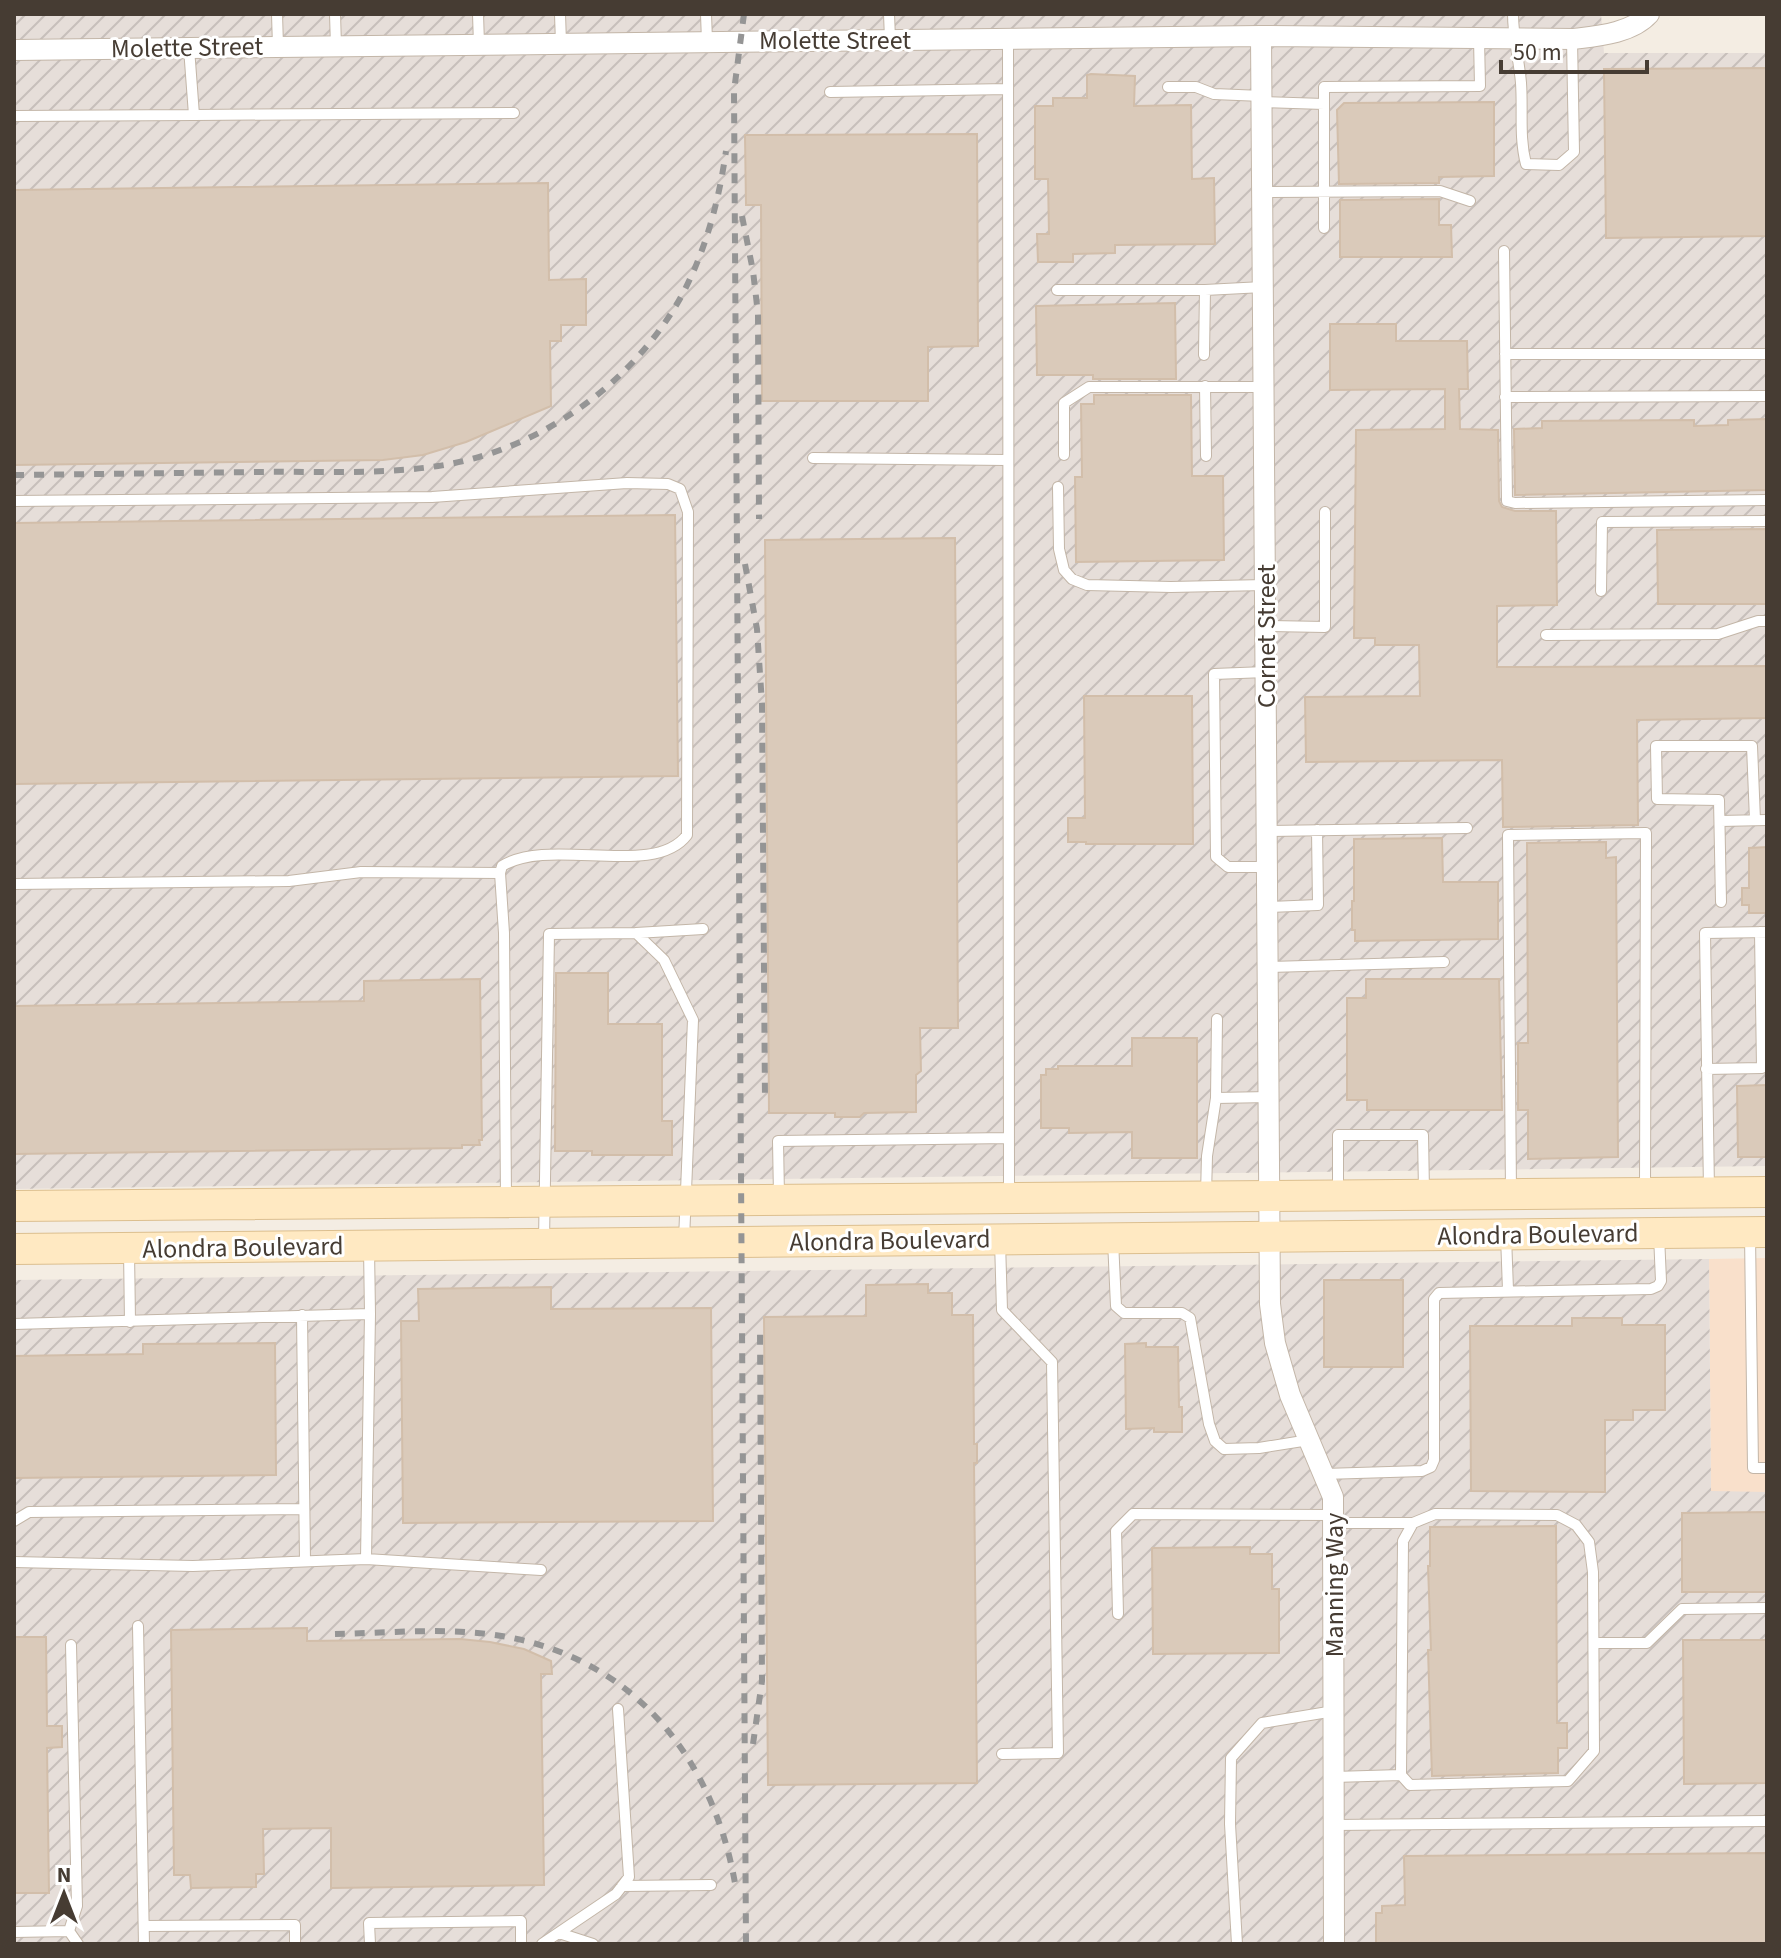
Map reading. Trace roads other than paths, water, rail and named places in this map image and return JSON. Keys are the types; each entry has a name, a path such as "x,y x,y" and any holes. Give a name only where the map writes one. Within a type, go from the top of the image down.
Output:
{"main road":[{"name":"Alondra Boulevard","path":"14,1206 1767,1192"},
{"path":"504,1244 506,1202"},
{"name":"Alondra Boulevard","path":"14,1249 1759,1232"}],"street":[{"name":"Molette Street","path":"14,50 1261,36 1572,39 1611,34 1645,19 1649,14"},
{"name":"Cornet Street","path":"1261,36 1270,1237"},
{"name":"Manning Way","path":"1270,1237 1270,1304 1275,1343 1290,1395 1333,1497 1334,1944"}],"lane":[{"path":"277,14 278,46"},
{"path":"335,14 336,46"},
{"path":"478,14 479,44"},
{"path":"560,14 561,43"},
{"path":"706,14 707,41"},
{"path":"889,14 890,39"},
{"path":"1513,14 1513,39 1521,89 1521,144 1526,164 1559,165 1574,152 1572,39"},
{"path":"1008,39 1009,1198"},
{"path":"1324,228 1324,87 1480,86 1479,39"},
{"path":"189,48 194,115"},
{"path":"1168,87 1196,87 1214,94 1324,104"},
{"path":"830,92 1008,89"},
{"path":"14,116 514,113"},
{"path":"1262,192 1440,191 1470,201"},
{"path":"1504,251 1505,495 1510,503 1767,500"},
{"path":"1057,290 1263,287"},
{"path":"1204,355 1205,290"},
{"path":"1505,354 1767,354"},
{"path":"1205,386 1206,456"},
{"path":"1064,455 1064,403 1089,387 1264,387"},
{"path":"1505,397 1767,396"},
{"path":"813,458 1007,460"},
{"path":"14,501 432,497 627,483 668,484 680,489 688,512 687,835 681,843 666,851 629,856 523,856 502,866 506,1202"},
{"path":"1058,487 1059,549 1064,570 1072,579 1087,585 1265,585"},
{"path":"1266,626 1325,627 1325,512"},
{"path":"1601,591 1602,522 1767,521"},
{"path":"1546,635 1718,634 1767,621"},
{"path":"1266,672 1214,674 1216,857 1228,867 1268,867"},
{"path":"1721,902 1719,800 1657,799 1656,746 1752,746 1755,820"},
{"path":"1720,821 1767,820"},
{"path":"1267,831 1467,828"},
{"path":"1268,907 1318,905 1317,830"},
{"path":"1511,1194 1508,835 1630,833 1646,833 1645,1193"},
{"path":"14,884 289,881 361,872 500,873"},
{"path":"544,1244 549,934 703,929"},
{"path":"1706,1069 1762,1068 1764,932 1705,933 1706,1069 1709,1192"},
{"path":"636,933 664,960 693,1020 684,1242"},
{"path":"1268,967 1444,962"},
{"path":"1206,1196 1207,1156 1216,1098 1217,1019"},
{"path":"1216,1098 1269,1097"},
{"path":"1338,1195 1338,1135 1423,1135 1424,1195"},
{"path":"779,1199 778,1141 1009,1138"},
{"path":"1759,1232 1752,1405 1753,1468 1767,1468"},
{"path":"1324,1474 1422,1471 1431,1467 1434,1460 1434,1299 1446,1291 1651,1289 1661,1281 1659,1233"},
{"path":"1506,1234 1508,1290"},
{"path":"1113,1238 1116,1306 1124,1313 1182,1313 1190,1318 1209,1424 1215,1441 1224,1449 1259,1448 1311,1440"},
{"path":"1000,1239 1002,1310 1052,1362 1058,1753 1002,1754"},
{"path":"366,1559 369,1246"},
{"path":"129,1248 130,1322"},
{"path":"14,1324 370,1314"},
{"path":"302,1315 305,1561"},
{"path":"1752,1405 1767,1405"},
{"path":"14,1521 29,1512 304,1509"},
{"path":"1118,1614 1116,1531 1133,1514 1413,1523 1435,1514 1557,1515 1576,1525 1589,1542 1593,1572 1594,1751 1568,1781 1410,1785 1401,1775 1403,1541 1413,1523"},
{"path":"14,1562 193,1566 366,1559 541,1570"},
{"path":"1594,1643 1647,1643 1682,1609 1767,1608"},
{"path":"138,1626 144,1944"},
{"path":"69,1931 77,1906 71,1645"},
{"path":"542,1944 616,1894 629,1877 618,1709"},
{"path":"1237,1944 1230,1824 1231,1758 1262,1723 1334,1711"},
{"path":"1334,1777 1401,1775"},
{"path":"1334,1825 1767,1821"},
{"path":"622,1886 711,1885"},
{"path":"370,1944 369,1923 521,1921 521,1944"},
{"path":"144,1926 295,1925 295,1944"},
{"path":"14,1932 69,1931"},
{"path":"69,1931 78,1944"},
{"path":"559,1933 593,1944"}],"railway":[{"path":"744,14 734,91 746,1944"},
{"path":"14,475 393,471 475,458 512,445 547,429 580,408 610,384 662,327 682,295 705,243 726,151"},
{"path":"742,216 758,314 759,519"},
{"path":"745,564 757,629 762,704 765,1101"},
{"path":"753,1744 762,1681 760,1328"},
{"path":"335,1634 431,1631 488,1634 538,1644 583,1662 622,1687 656,1717 685,1753 708,1795 725,1840 736,1889"}]}
